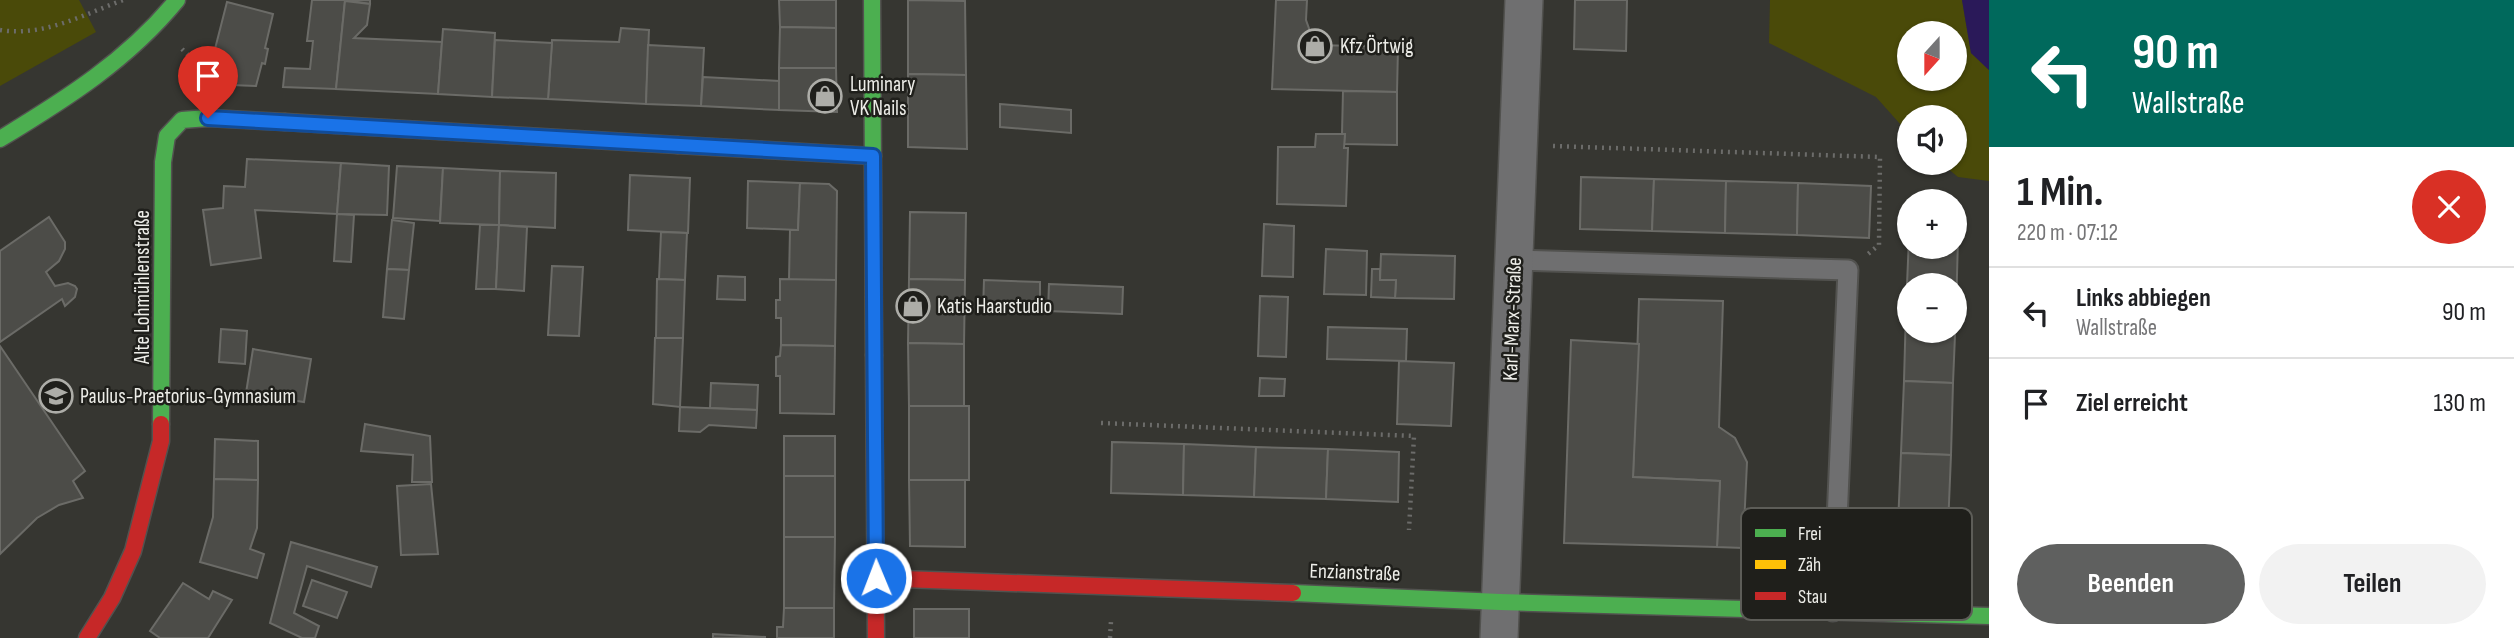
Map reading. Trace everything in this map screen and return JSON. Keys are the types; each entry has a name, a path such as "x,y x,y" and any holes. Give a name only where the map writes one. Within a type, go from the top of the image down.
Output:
{"street":[{"path":"0,139 98,79 158,26 177,0"},
{"path":"872,0 876,638"},
{"name":"Karl-Marx-Straße","path":"1499,638 1524,0"},
{"name":"Alte Lohmühlenstraße","path":"87,638 112,598 133,551 161,442 163,162 167,136 182,120 208,118 873,156"},
{"name":"Enzianstraße","path":"876,578 1741,609"}],"lane":[{"path":"1514,260 1848,270 1838,508"}],"path":[{"path":"0,30 19,33 50,28 123,0"},
{"path":"1545,146 1880,157 1879,245 1848,270"},
{"path":"1101,423 1414,436 1409,530"}],"shaded area":[{"path":"0,0 79,0 96,32 0,86"},
{"path":"1770,0 1962,0 1966,21 1897,21 1897,91 1967,91 1967,29 1971,53 1989,70 1989,181 1956,175 1967,175 1967,105 1897,105 1897,121 1876,97 1769,43"},
{"path":"1962,0 1989,0 1989,70 1971,53"}],"building":[{"path":"312,0 345,0 336,89 283,87 285,68 310,69 313,41 307,41"},
{"path":"345,0 370,0 370,4"},
{"path":"779,0 836,0 836,28 780,27"},
{"path":"908,0 965,1 966,75 908,74"},
{"name":"Kfz Örtwig","path":"1276,0 1307,0 1306,20 1315,45 1398,47 1397,92 1272,89"},
{"path":"1575,0 1627,0 1626,51 1574,49"},
{"path":"345,1 370,4 367,25 354,38 442,42 438,94 336,89"},
{"path":"227,2 273,14 265,48 268,49 265,64 262,63 256,86 206,84"},
{"path":"780,27 836,28 836,68 779,68"},
{"path":"621,28 649,30 646,104 548,99 552,40 619,42"},
{"path":"443,29 495,33 492,97 438,94"},
{"path":"495,40 552,43 548,99 492,97"},
{"path":"648,45 704,48 701,106 646,104"},
{"path":"779,68 836,68 837,112 779,110"},
{"path":"908,74 966,75 967,149 908,147"},
{"path":"703,77 779,81 779,110 701,106"},
{"path":"1343,91 1397,92 1397,145 1344,144"},
{"path":"1000,104 1071,110 1071,133 1000,127"},
{"path":"1316,134 1345,134 1344,148 1348,148 1346,206 1277,204 1278,147 1315,147"},
{"path":"247,159 341,163 337,214 255,210 261,258 211,265 203,210 223,208 224,186 245,187"},
{"path":"341,163 389,166 387,215 337,214"},
{"path":"397,166 443,168 440,221 393,218"},
{"path":"443,168 500,171 499,225 440,223"},
{"path":"500,171 556,173 555,228 499,225"},
{"path":"630,175 690,178 688,233 628,230"},
{"path":"1581,177 1654,179 1652,231 1580,229"},
{"path":"1654,179 1726,181 1725,233 1652,231"},
{"path":"748,181 800,183 798,230 747,228"},
{"path":"1726,181 1798,183 1797,235 1725,233"},
{"path":"800,183 829,184 837,191 836,280 789,280 790,230 798,230"},
{"path":"1798,183 1871,186 1869,238 1797,235"},
{"path":"910,212 966,213 965,280 909,279"},
{"path":"337,214 354,215 351,262 334,261"},
{"path":"49,217 65,242 65,249 59,261 46,272 55,286 68,283 75,286 75,297 65,306 62,299 0,342 0,251"},
{"path":"392,220 414,223 409,270 387,269"},
{"path":"1264,224 1294,226 1293,277 1262,276"},
{"path":"480,225 499,225 496,289 476,289"},
{"path":"499,225 527,227 524,291 496,289"},
{"path":"661,232 687,233 685,280 659,279"},
{"path":"1326,249 1367,251 1366,295 1324,294"},
{"path":"1381,254 1455,256 1454,299 1395,298 1396,280 1380,280"},
{"path":"1908,259 1957,259 1957,273 1908,273"},
{"path":"552,266 583,267 579,336 548,335"},
{"path":"387,269 409,270 404,319 383,317"},
{"path":"1372,269 1380,269 1380,280 1396,280 1395,298 1371,297"},
{"path":"718,276 745,277 745,300 717,299"},
{"path":"657,279 685,280 683,338 656,338"},
{"path":"780,279 836,280 835,346 781,345 781,318 776,318 776,300 780,300"},
{"path":"909,279 965,280 964,344 908,343"},
{"path":"984,280 1040,282 1040,312 983,311"},
{"path":"1049,284 1123,287 1122,314 1048,311"},
{"path":"1260,296 1288,297 1286,357 1258,356"},
{"path":"1639,299 1723,301 1719,427 1735,438 1747,462 1745,508 1741,508 1741,548 1717,547 1720,481 1633,477"},
{"path":"1328,327 1407,329 1406,361 1327,359"},
{"path":"221,329 247,331 245,364 219,362"},
{"path":"655,338 683,338 680,407 653,404"},
{"path":"1571,340 1639,344 1633,477 1720,481 1717,547 1564,543"},
{"path":"908,343 964,344 964,406 909,406"},
{"path":"1905,343 1955,343 1953,383 1904,381"},
{"path":"781,345 835,346 834,414 780,413 780,376 776,376 776,357 780,356"},
{"path":"0,346 85,471 73,481 83,498 59,505 37,518 0,554"},
{"path":"253,349 311,359 304,402 246,393"},
{"path":"1399,361 1454,363 1451,426 1397,424"},
{"path":"1260,378 1285,379 1284,396 1259,396"},
{"path":"1904,381 1953,383 1951,455 1901,453"},
{"path":"711,383 758,385 757,410 710,408"},
{"path":"909,406 969,406 969,480 909,480"},
{"path":"680,407 757,410 756,428 709,425 700,432 679,431"},
{"path":"365,424 430,436 432,482 412,482 413,455 361,451"},
{"path":"784,436 835,436 835,476 784,476"},
{"path":"215,439 258,441 258,480 214,479"},
{"path":"1112,442 1184,444 1183,495 1111,493"},
{"path":"1184,444 1256,447 1254,497 1183,495"},
{"path":"1256,447 1328,449 1326,499 1254,497"},
{"path":"1328,449 1399,452 1398,502 1326,499"},
{"path":"1901,453 1951,455 1949,508 1899,508"},
{"path":"784,476 835,476 835,537 784,537"},
{"path":"214,479 258,480 257,528 250,549 264,554 257,578 200,562 213,517"},
{"path":"909,480 965,480 965,547 910,546"},
{"path":"431,484 438,554 401,555 397,486"},
{"path":"784,537 835,537 834,608 784,608"},
{"path":"291,542 377,567 371,587 307,566 294,613 319,626 315,638 302,638 270,623"},
{"path":"312,580 347,592 337,618 303,606"},
{"path":"183,583 209,599 213,591 232,600 208,638 160,638 150,631"},
{"path":"784,608 834,608 834,638 777,638 777,627 783,627"},
{"path":"914,609 969,609 969,638 914,638"},
{"path":"713,634 765,637 765,638 713,638"}],"traffic: fast":[{"path":"0,139 49,109 117,60 158,22 177,0"},
{"path":"872,0 874,355"},
{"path":"161,424 163,162 167,136 182,120 208,118 285,122"},
{"path":"1293,593 1741,609"},
{"path":"1972,616 1989,616"}],"traffic: slow":[{"path":"678,145 873,156"}],"traffic: jam":[{"path":"285,122 678,145"},
{"path":"874,355 876,638"},
{"path":"87,638 112,598 133,551 161,441 161,424"},
{"path":"875,578 1293,593"}],"place":[{"name":"Kfz Örtwig","path":"1315,46"},
{"name":"Luminary VK Nails","path":"825,96"},
{"name":"Katis Haarstudio","path":"913,306"},
{"name":"Paulus-Praetorius-Gymnasium","path":"56,396"}],"route":[{"path":"208,118 873,156 876,578"}]}
